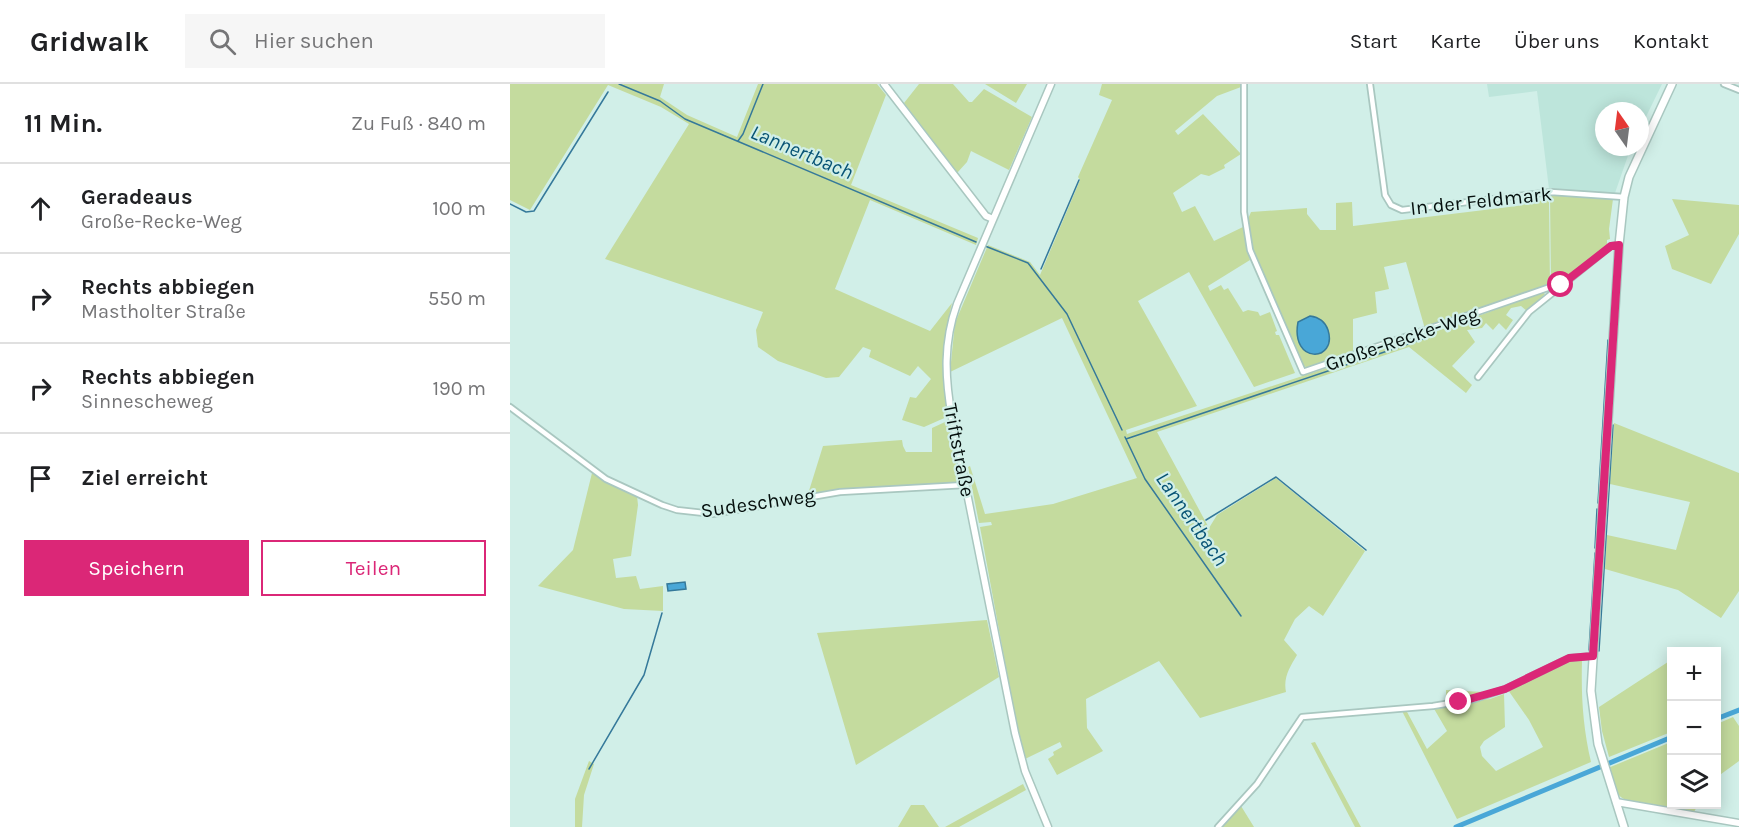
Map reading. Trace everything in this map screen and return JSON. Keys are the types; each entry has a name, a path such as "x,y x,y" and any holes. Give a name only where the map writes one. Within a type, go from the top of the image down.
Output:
{"main road":[{"path":"1624,827 1602,757 1592,711 1593,656 1619,245 1624,197 1637,157 1672,84"}],"street":[{"path":"884,84 986,216 993,219"},
{"name":"Triftstraße","path":"1048,827 1025,771 1015,733 946,386 946,344 957,304 1051,84"},
{"name":"Große-Recke-Weg","path":"1244,84 1244,212 1247,238 1250,250 1303,372 1561,285"},
{"name":"In der Feldmark","path":"1370,84 1385,195 1391,205 1396,208 1402,210 1551,192 1624,197"},
{"path":"1724,84 1739,90"},
{"name":"Große-Recke-Weg","path":"1478,377 1529,312 1611,246 1619,245"},
{"path":"1545,289 1550,295"},
{"name":"Sudeschweg","path":"510,407 606,479 677,510 713,514 840,492 965,485"},
{"path":"1218,827 1257,784 1302,717 1433,706 1475,699 1505,689 1569,658 1593,656"},
{"path":"1616,802 1739,823"}],"shaded area":[{"path":"1487,84 1662,84 1649,111 1649,102 1595,102 1595,156 1628,156 1615,193 1549,189 1537,91 1489,97"}],"green space":[{"path":"510,84 664,84 660,97 687,115 737,137 758,84 877,84 886,95 851,185 978,238 976,245 870,200 835,289 930,331 952,303 943,359 944,386 949,416 924,427 902,420 910,397 916,398 931,379 918,366 910,376 869,357 871,350 863,347 839,377 826,378 778,361 758,347 756,330 763,312 605,259 689,124 661,107 608,85 530,210 510,200"},
{"path":"919,84 953,84 969,102 972,102 984,89 1032,117 1009,170 971,151 967,162 957,173 904,103"},
{"path":"985,84 1027,84 1016,103"},
{"path":"1102,84 1241,84 1241,87 1217,96 1175,131 1178,135 1203,114 1241,154 1224,165 1225,168 1209,176 1201,174 1173,193 1182,212 1195,206 1214,241 1243,227 1250,260 1208,286 1210,291 1221,285 1224,290 1228,288 1243,312 1248,310 1258,312 1260,316 1270,312 1277,331 1276,335 1279,335 1295,373 1254,387 1189,272 1138,301 1197,406 1126,430 1127,434 1432,333 1543,292 1545,294 1527,311 1521,306 1511,308 1506,315 1513,320 1506,330 1499,323 1493,330 1486,323 1482,328 1467,330 1475,342 1452,366 1472,385 1466,393 1409,347 1157,432 1209,528 1217,515 1276,478 1365,551 1323,616 1309,606 1295,619 1284,640 1297,655 1286,677 1286,692 1200,718 1159,661 1086,699 1087,728 1103,751 1057,775 1048,759 1054,755 1053,752 1062,747 1060,742 1025,759 1018,733 980,527 992,525 991,522 979,523 968,467 970,466 985,514 1053,504 1137,478 1062,318 950,372 955,323 988,245 1030,262 1040,275 1080,180 1078,177 1112,100 1099,95"},
{"path":"1550,195 1613,199 1610,239 1607,240 1607,246 1566,279 1551,284"},
{"path":"1549,199 1550,285 1425,329 1406,262 1384,267 1389,289 1375,292 1377,313 1353,319 1353,353 1309,368 1300,365 1253,251 1248,227 1251,212 1307,208 1307,214 1320,230 1336,230 1336,203 1352,202 1353,226 1517,206"},
{"path":"1672,199 1739,205 1739,234 1711,284 1672,269 1665,246 1689,235"},
{"path":"945,422 948,423 959,479 957,483 840,489 808,494 823,446 902,440 906,452 932,452 932,428"},
{"path":"1614,423 1739,473 1739,591 1721,618 1678,590 1605,569 1607,535 1676,550 1690,502 1610,484"},
{"path":"592,473 637,496 638,505 631,556 613,559 616,578 636,576 640,589 663,586 663,611 624,609 538,586 573,550"},
{"path":"987,620 999,677 856,765 817,633"},
{"path":"1570,661 1582,661 1583,712 1591,762 1457,819 1402,711 1406,710 1427,749 1447,731 1433,707 1490,699 1504,694 1505,727 1484,741 1480,747 1482,756 1496,771 1543,747 1529,720 1508,690"},
{"path":"1667,663 1667,734 1609,757 1599,707"},
{"path":"1446,690 1483,692 1474,697 1446,701"},
{"path":"1733,717 1739,726 1739,761 1721,774 1721,755 1721,722"},
{"path":"1315,742 1361,827 1355,827 1311,743"},
{"path":"1667,744 1667,807 1626,800 1618,794 1614,787 1608,768"},
{"path":"589,761 594,764 584,795 582,827 575,827 575,799"},
{"path":"1023,784 1026,790 959,827 945,827"},
{"path":"911,805 924,805 939,827 898,827"},
{"path":"1241,806 1254,827 1221,827"},
{"path":"1677,809 1696,809 1694,812"}],"water":[{"path":"1310,316 1321,320 1328,330 1329,341 1321,353 1307,352 1301,346 1297,336 1298,322"},
{"path":"685,582 686,589 668,591 667,584"}],"waterway":[{"name":"Lannertbach","path":"619,84 660,101 685,119 976,242"},
{"path":"738,141 763,84"},
{"path":"510,204 526,212 534,211 608,92"},
{"path":"1041,269 1079,180"},
{"name":"Lannertbach","path":"985,246 1028,263 1067,314 1122,430"},
{"path":"1126,439 1426,338"},
{"path":"1598,503 1608,340"},
{"path":"1599,651 1613,425"},
{"name":"Lannertbach","path":"1125,437 1145,479 1241,616"},
{"path":"1206,520 1276,477 1366,550"},
{"path":"1595,548 1597,509"},
{"path":"1589,650 1595,553"},
{"path":"589,769 644,675 662,613"},
{"path":"1721,717 1739,710"},
{"path":"1456,827 1667,739"}],"route":[{"path":"1459,702 1505,689 1569,658 1593,656 1619,245 1611,246 1561,285"}]}
